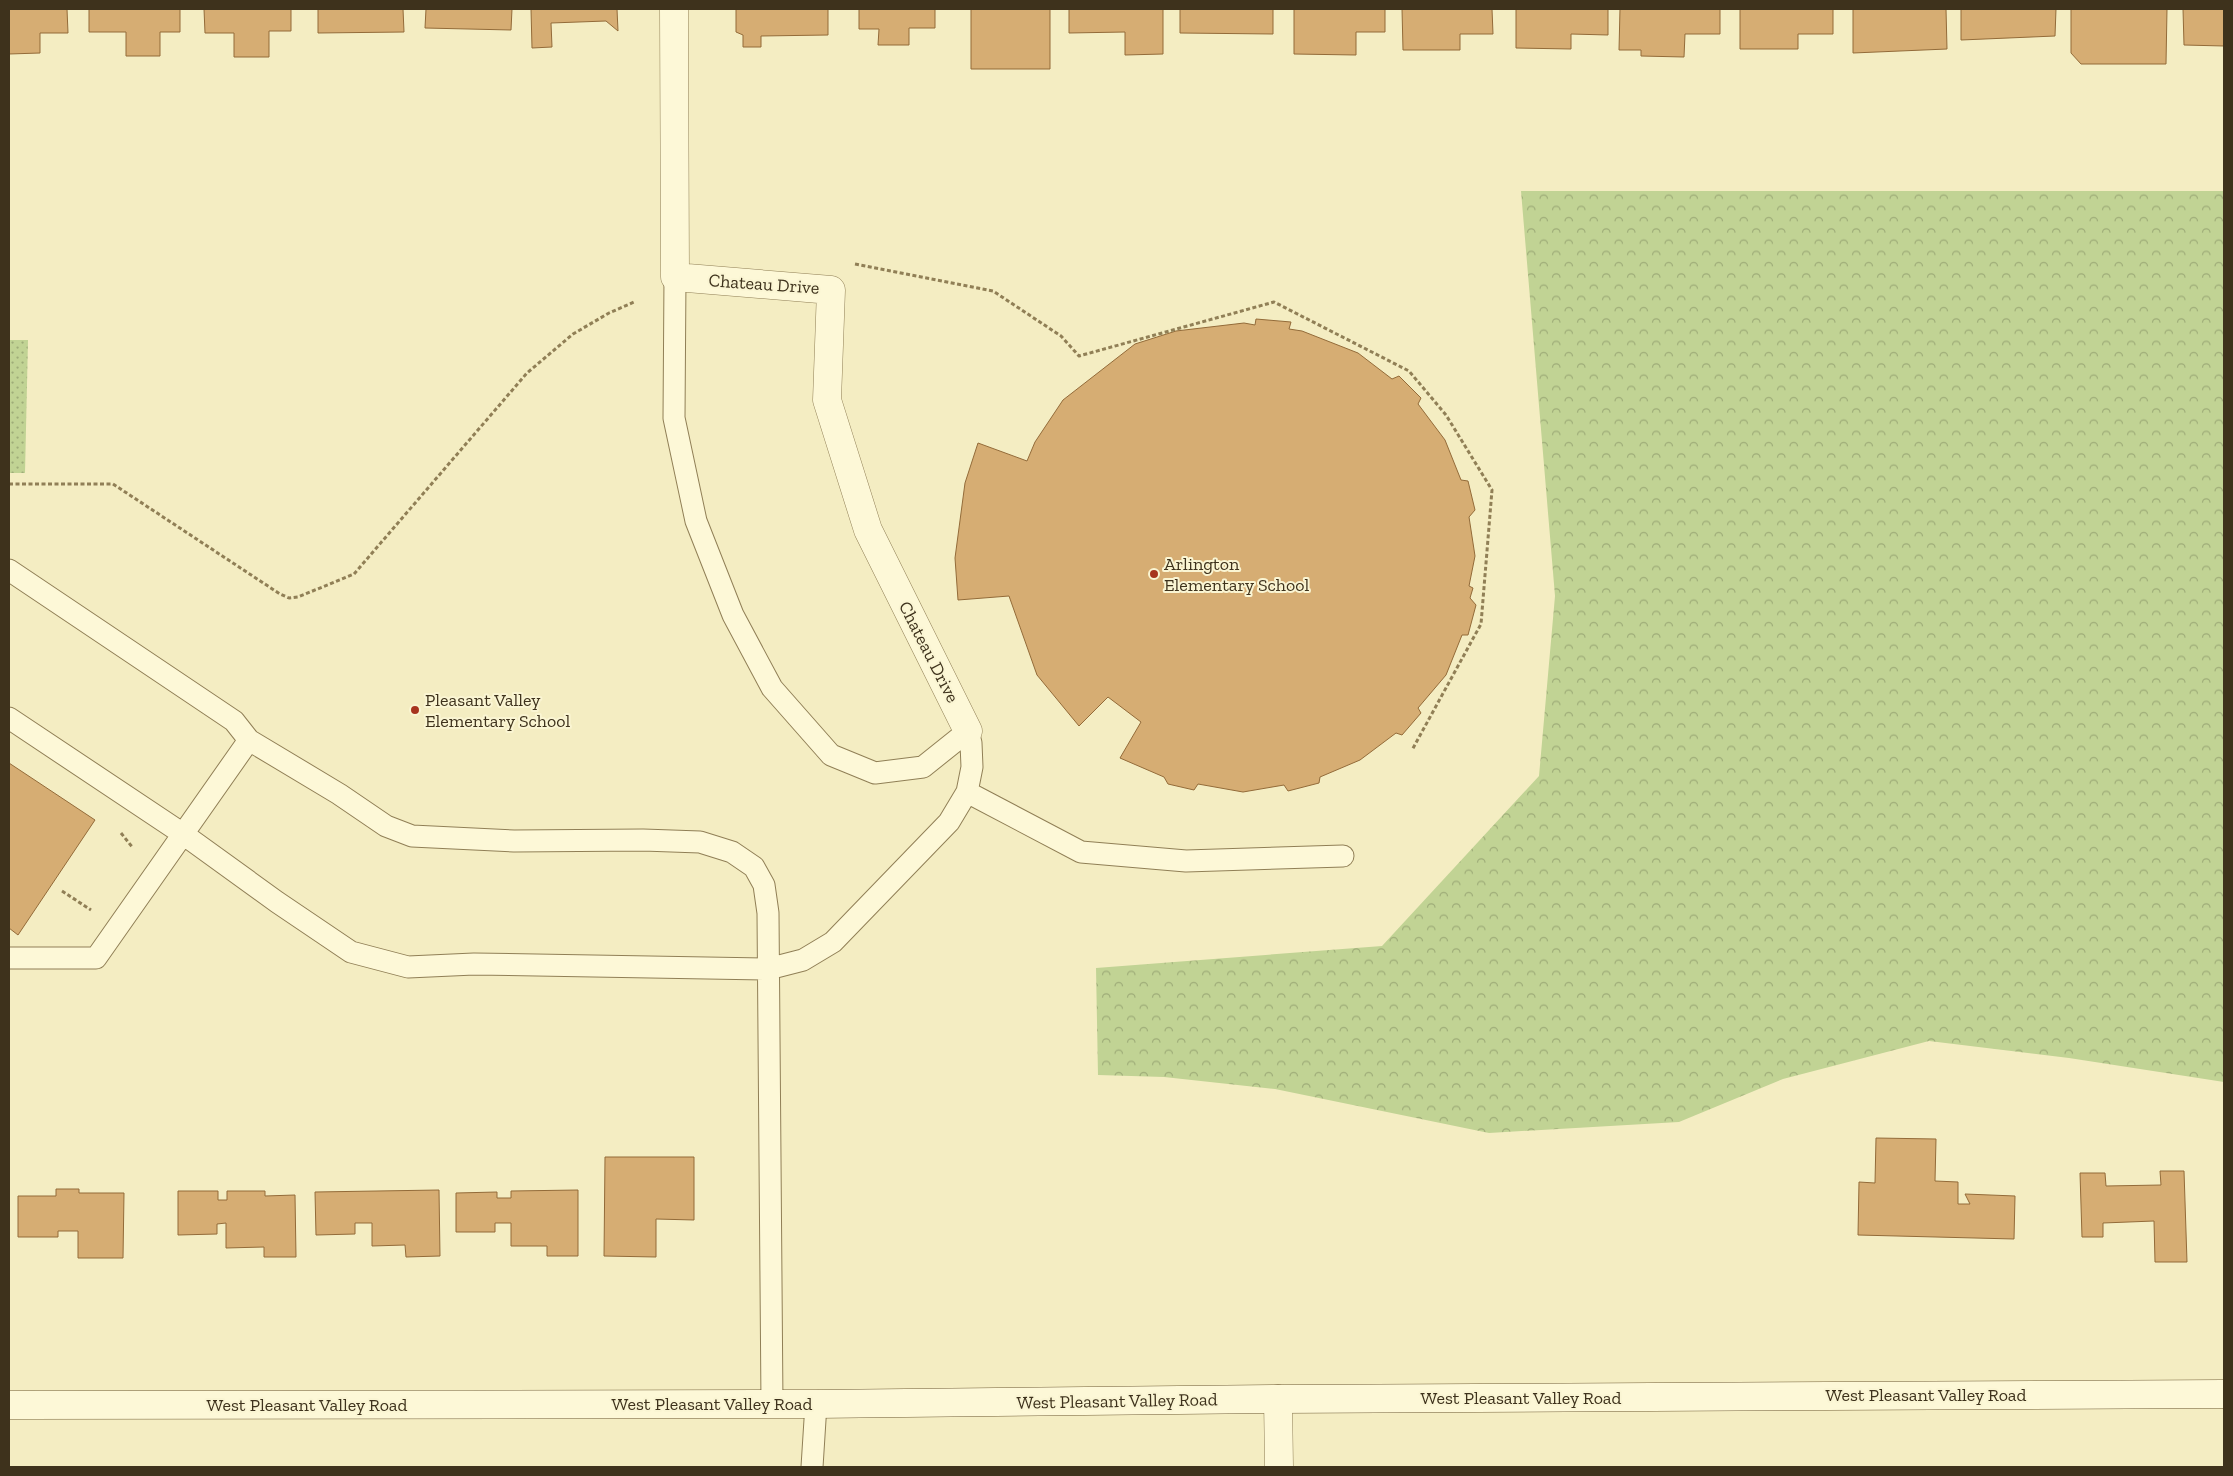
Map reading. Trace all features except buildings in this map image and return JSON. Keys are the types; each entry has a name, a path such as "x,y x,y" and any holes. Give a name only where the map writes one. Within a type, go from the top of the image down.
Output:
{"main road":[{"path":"674,9 675,278"},
{"name":"Chateau Drive","path":"675,278 831,290 827,400 868,530 968,731"},
{"name":"West Pleasant Valley Road","path":"9,1405 816,1404 1278,1399 2224,1394"},
{"path":"1278,1399 1279,1467"}],"lane":[{"path":"9,718 183,834 277,902 351,952 408,966 474,964 768,968 802,960 832,942 949,822 967,792 972,766 972,743 968,731 923,766 875,773 831,755 772,688 733,615 696,521 674,418 675,278"},
{"path":"9,570 234,721 249,740 339,794 386,826 412,836 514,841 643,840 700,842 732,852 754,866 764,886 768,913 772,1404"},
{"path":"9,958 96,958 249,740"},
{"path":"967,792 1081,852 1186,861 1343,856"},
{"path":"812,1467 816,1404"}],"path":[{"path":"845,263 865,265 993,291 1060,336 1079,356 1274,302 1409,371 1446,415 1492,490 1481,624 1412,750"},
{"path":"9,484 113,484 280,594 289,598 298,597 354,574 527,373 574,334 609,313 634,302"},
{"path":"118,829 137,853"},
{"path":"62,891 95,912"}],"green space":[{"path":"1521,191 2224,191 2224,1082 2069,1058 1929,1041 1783,1079 1679,1122 1489,1133 1275,1089 1164,1077 1098,1075 1096,968 1382,946 1539,776 1555,596"},
{"path":"9,340 28,340 25,473 9,473"}],"place":[{"name":"Arlington Elementary School","path":"1154,574"},
{"name":"Pleasant Valley Elementary School","path":"415,710"}]}
